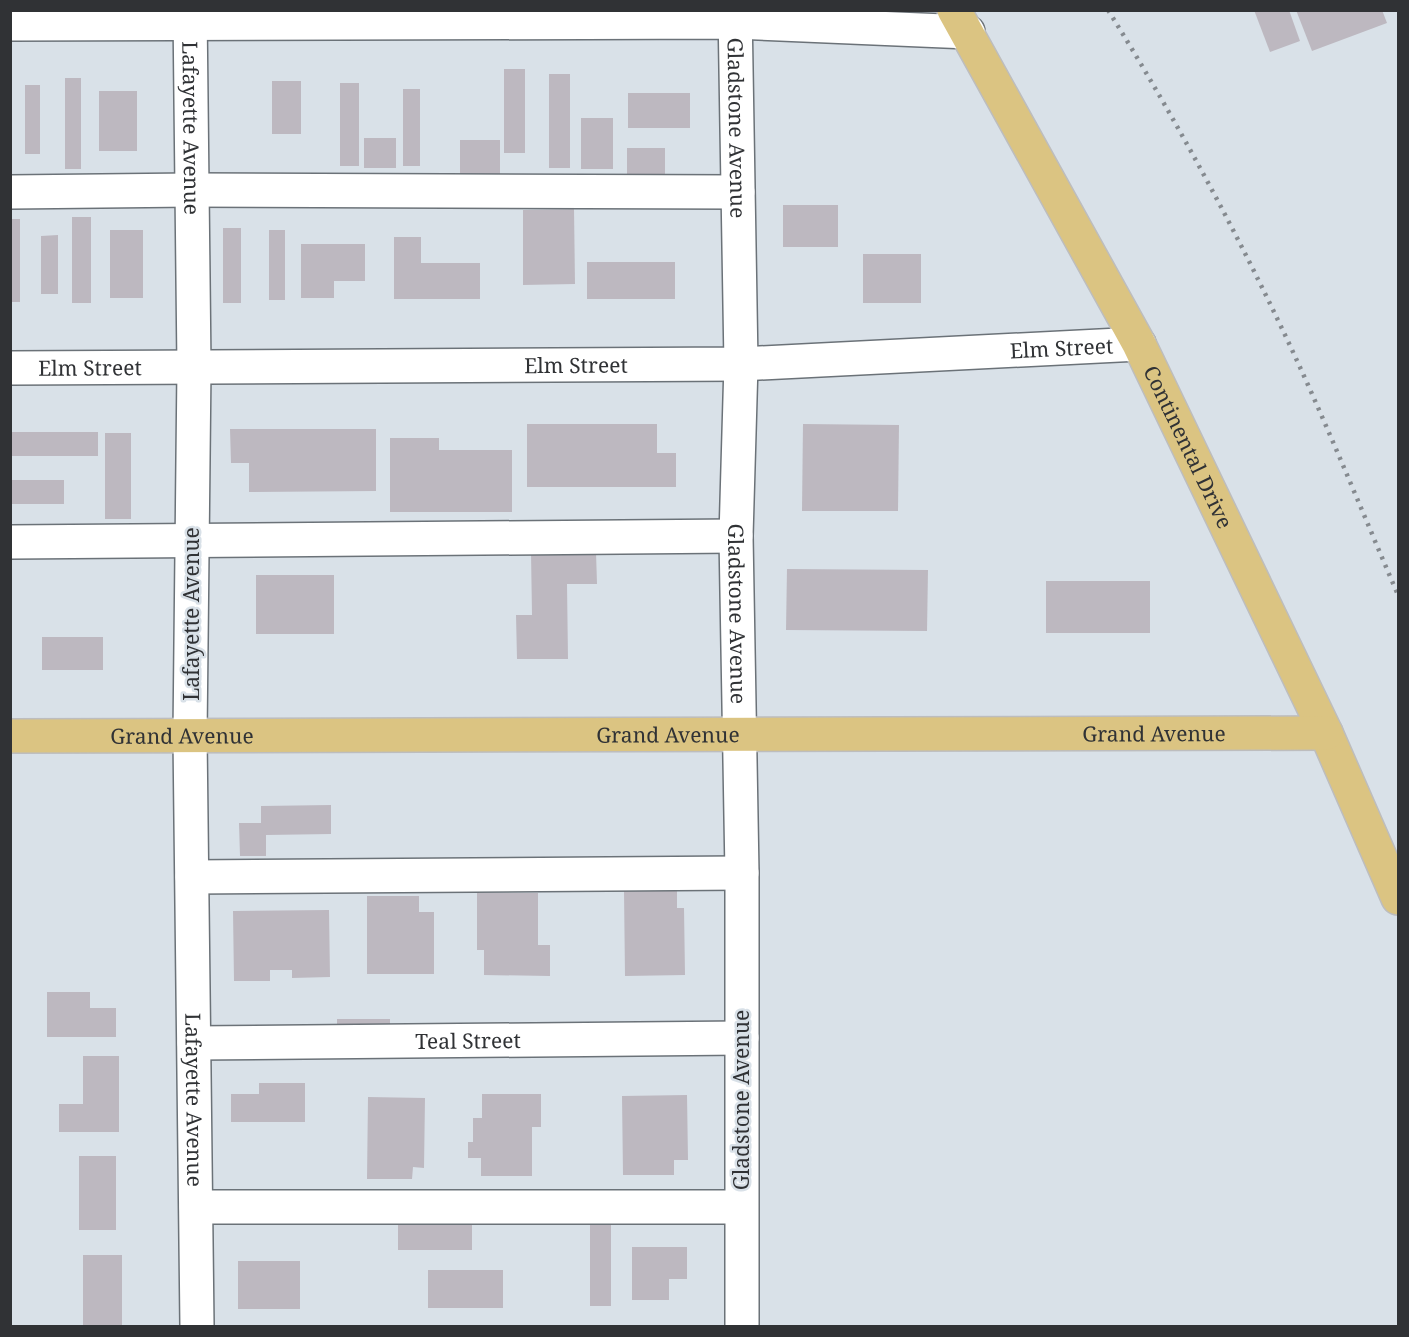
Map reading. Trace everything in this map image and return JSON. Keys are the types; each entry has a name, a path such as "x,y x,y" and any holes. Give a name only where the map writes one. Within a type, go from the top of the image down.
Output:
{"main road":[{"name":"Continental Drive","path":"961,21 1139,344 1326,733 1398,898"},
{"name":"Grand Avenue","path":"10,736 1326,733"}],"street":[{"path":"10,24 190,17 735,16 961,21"},
{"name":"Gladstone Avenue","path":"735,16 741,364 736,536 741,734 742,1326"},
{"name":"Lafayette Avenue","path":"190,17 194,367 190,736 197,1326"},
{"path":"10,192 192,190 738,192"},
{"name":"Elm Street","path":"10,368 741,364 1139,344"},
{"path":"10,542 736,536"},
{"path":"192,877 742,873"},
{"name":"Teal Street","path":"194,1043 742,1038"},
{"path":"196,1207 741,1207"}],"building":[{"path":"1254,10 1289,10 1300,41 1270,52"},
{"path":"1296,10 1382,10 1387,23 1312,51"},
{"path":"504,69 525,69 525,153 504,153"},
{"path":"549,74 570,74 570,168 549,168"},
{"path":"65,78 81,78 81,169 65,169"},
{"path":"272,81 301,81 301,134 272,134"},
{"path":"340,83 359,83 359,166 340,166"},
{"path":"25,85 40,85 40,154 25,154"},
{"path":"403,89 420,89 420,166 403,166"},
{"path":"99,91 137,91 137,151 99,151"},
{"path":"628,93 690,93 690,128 628,128"},
{"path":"581,118 613,118 613,169 581,169"},
{"path":"364,138 396,138 396,168 364,168"},
{"path":"460,140 500,140 500,178 460,178"},
{"path":"627,148 665,148 665,181 627,181"},
{"path":"783,205 838,205 838,247 783,247"},
{"path":"574,209 575,284 523,285 523,210"},
{"path":"72,217 91,217 91,303 72,303"},
{"path":"10,219 20,219 20,302 10,302"},
{"path":"223,228 241,228 241,303 223,303"},
{"path":"110,230 143,230 143,298 110,298"},
{"path":"269,230 285,230 285,300 269,300"},
{"path":"58,235 58,294 41,294 41,236"},
{"path":"394,237 421,237 421,263 480,263 480,299 394,299"},
{"path":"301,244 365,244 365,281 334,281 334,298 301,298"},
{"path":"863,254 921,254 921,303 863,303"},
{"path":"587,262 675,262 675,299 587,299"},
{"path":"527,424 657,424 657,453 676,453 676,487 527,487"},
{"path":"803,424 899,425 898,511 802,511"},
{"path":"230,429 376,429 376,491 249,492 249,463 231,463"},
{"path":"10,432 98,432 98,456 10,456"},
{"path":"105,433 131,433 131,519 105,519"},
{"path":"390,438 439,438 439,450 512,450 512,512 390,512"},
{"path":"10,480 64,480 64,504 10,504"},
{"path":"531,552 596,552 597,584 567,584 568,659 517,659 516,615 532,615"},
{"path":"787,569 928,570 927,631 786,630"},
{"path":"256,575 334,575 334,634 256,634"},
{"path":"1046,581 1150,581 1150,633 1046,633"},
{"path":"42,637 103,637 103,670 42,670"},
{"path":"331,805 331,834 266,835 266,856 240,856 239,823 261,823 261,806"},
{"path":"624,891 677,891 677,908 684,908 685,975 625,976"},
{"path":"477,893 538,893 538,945 550,945 550,976 484,975 484,950 477,950"},
{"path":"367,896 419,896 419,912 434,912 434,974 367,974"},
{"path":"329,910 330,977 292,978 292,970 270,970 270,981 234,981 233,911"},
{"path":"47,992 90,992 90,1008 116,1008 116,1037 47,1037"},
{"path":"337,1019 390,1019 390,1056 337,1056"},
{"path":"83,1056 119,1056 119,1132 59,1132 59,1104 83,1104"},
{"path":"259,1083 305,1083 305,1122 231,1122 231,1094 259,1094"},
{"path":"482,1094 541,1094 541,1127 532,1127 532,1176 481,1176 481,1158 468,1158 468,1142 473,1142 473,1118 482,1118"},
{"path":"687,1095 688,1160 674,1160 674,1175 623,1175 622,1096"},
{"path":"368,1097 425,1098 424,1168 413,1167 412,1179 367,1179"},
{"path":"79,1156 116,1156 116,1230 79,1230"},
{"path":"398,1219 472,1219 472,1250 398,1250"},
{"path":"590,1222 611,1222 611,1306 590,1306"},
{"path":"632,1247 687,1247 687,1279 669,1279 669,1300 632,1300"},
{"path":"83,1255 122,1255 122,1326 83,1326"},
{"path":"238,1261 300,1261 300,1309 238,1309"},
{"path":"428,1270 503,1270 503,1308 428,1308"}],"railway":[{"path":"1108,10 1224,212 1266,295 1315,401 1398,595"}]}
